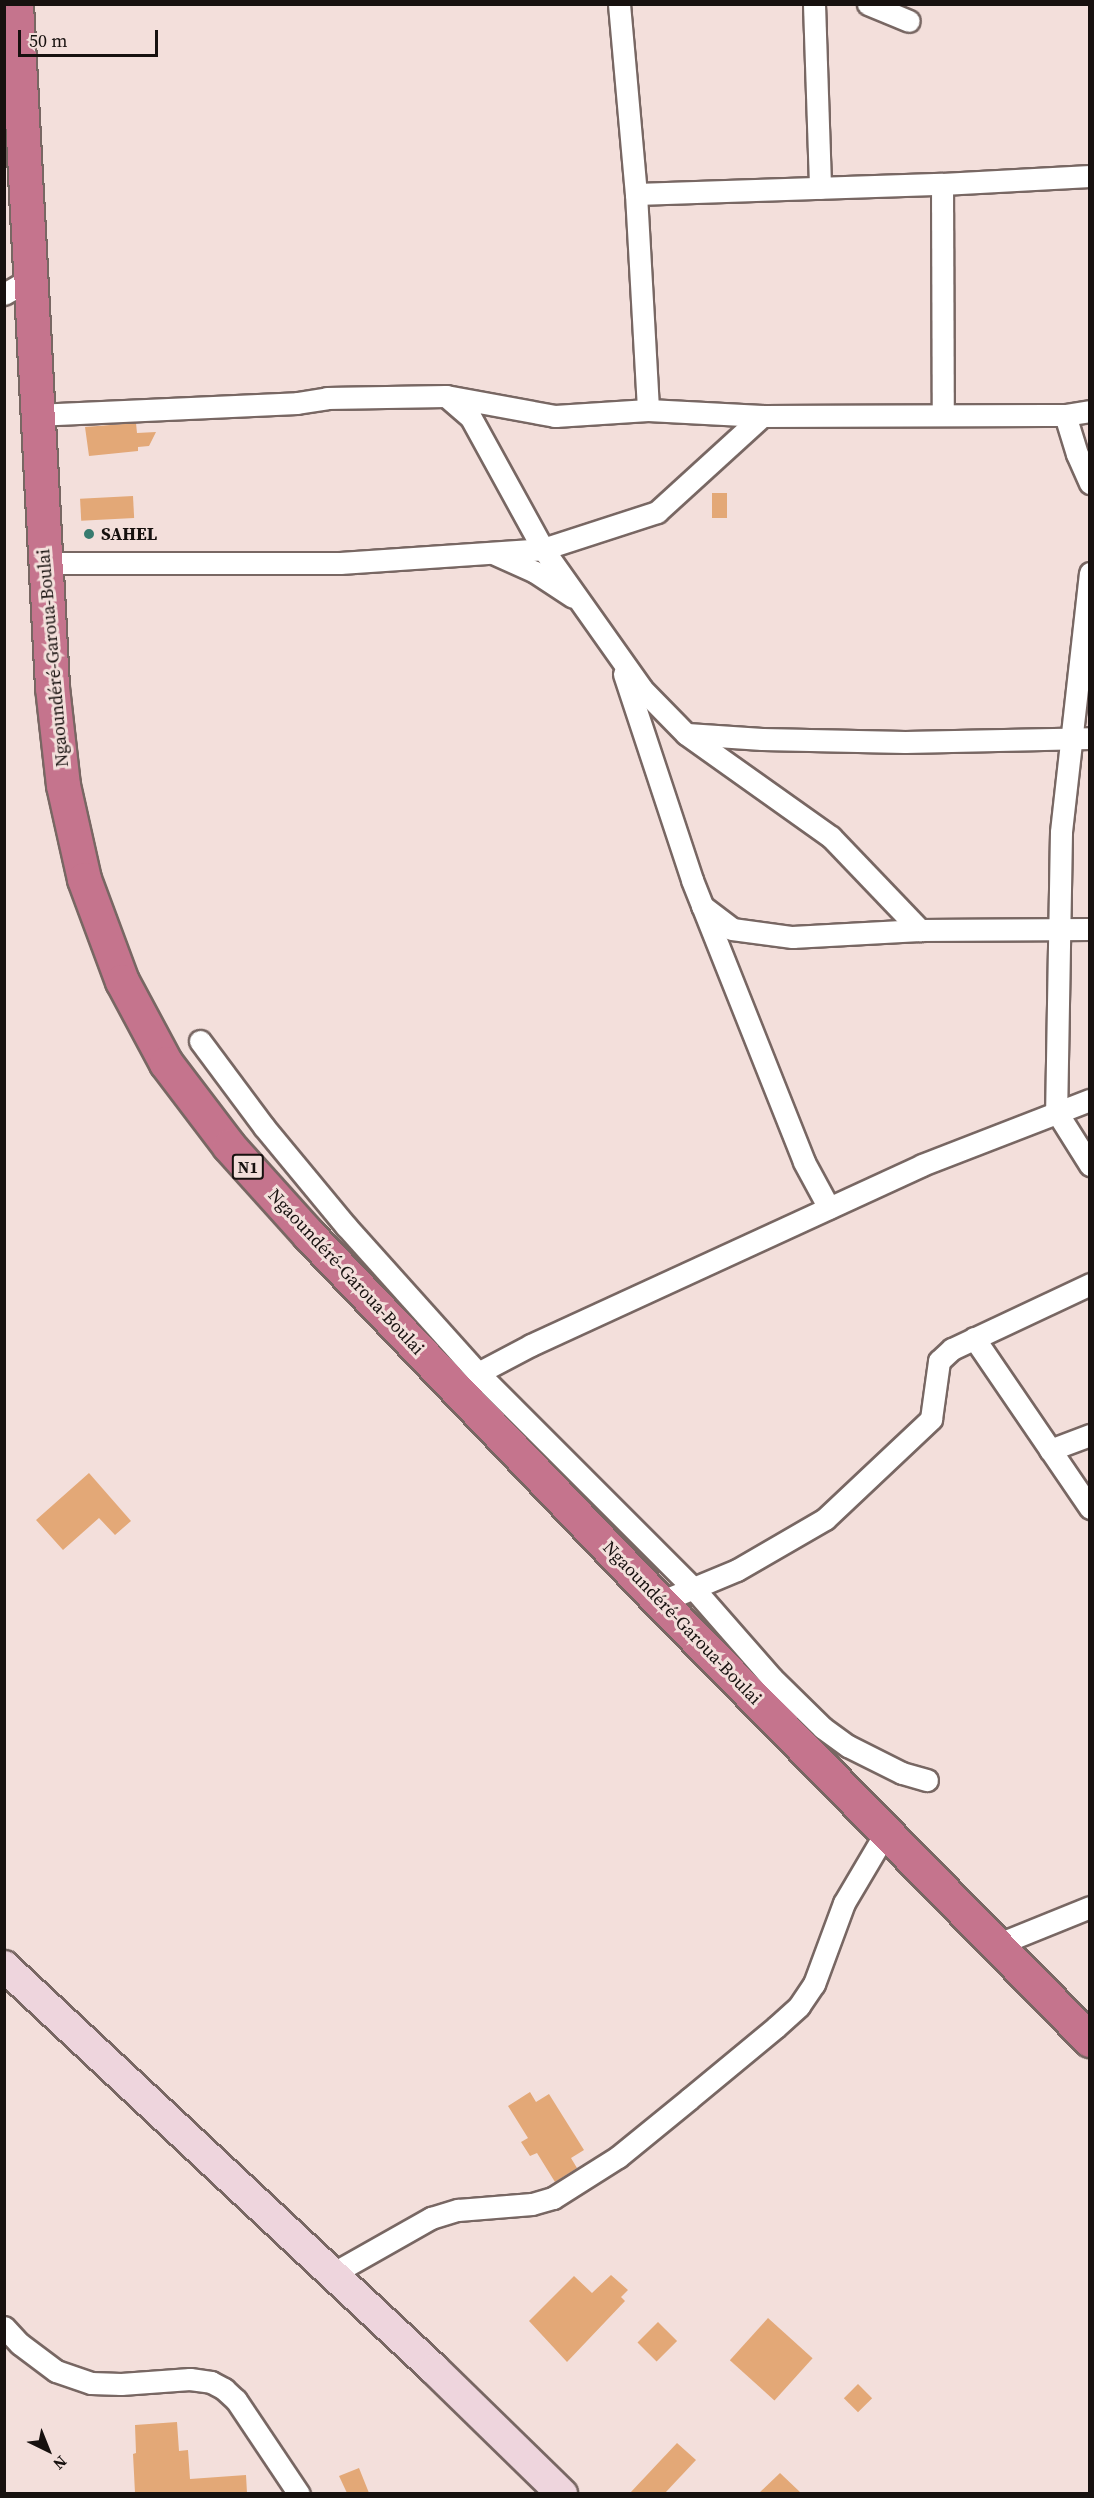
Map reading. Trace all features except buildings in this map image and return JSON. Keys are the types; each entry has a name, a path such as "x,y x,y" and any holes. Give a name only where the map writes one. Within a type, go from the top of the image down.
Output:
{"highway":[{"name":"Ngaoundéré-Garoua-Boulai","path":"16,4 18,286 35,415 52,687 63,785 84,879 122,981 166,1063 229,1146 309,1235 660,1602 1089,2040"}],"street":[{"path":"619,4 636,194 648,410"},
{"path":"814,4 820,188"},
{"path":"868,4 909,21"},
{"path":"636,194 942,184 1089,176"},
{"path":"942,184 943,415"},
{"path":"446,396 471,418 543,549 642,689 686,734 831,837 920,930"},
{"path":"35,415 297,404 327,398 446,396 555,416 648,410 762,416 1065,415 1089,411"},
{"path":"1065,415 1089,483"},
{"path":"44,563 340,562 403,556 543,549 657,512 762,416"},
{"path":"494,553 536,572 583,604"},
{"path":"1089,573 1079,738 1061,832 1056,1111 1089,1165"},
{"path":"616,651 702,906 804,1162 829,1208"},
{"path":"686,734 905,742 1079,738"},
{"path":"702,906 732,929 792,937 920,930 1089,929"},
{"path":"200,1041 264,1127 346,1226 478,1373 542,1434 694,1589 772,1678 823,1728 848,1746 876,1762 927,1780"},
{"path":"478,1373 531,1346 922,1165 1089,1100"},
{"path":"660,1602 737,1570 825,1519 931,1419 939,1361 952,1349 1089,1284"},
{"path":"974,1338 1089,1508"},
{"path":"537,1474 542,1434"},
{"path":"1050,1450 1089,1435"},
{"path":"332,2274 431,2218 458,2210 532,2204 553,2198 618,2157 776,2027 809,1992 844,1903 886,1832"},
{"path":"996,1945 1089,1907"},
{"path":"6,1970 332,2274 562,2493"},
{"path":"4,2327 20,2344 56,2371 91,2383 120,2384 190,2379 211,2382 224,2389 236,2400 299,2493"}],"place":[{"name":"SAHEL","path":"89,534"}]}
